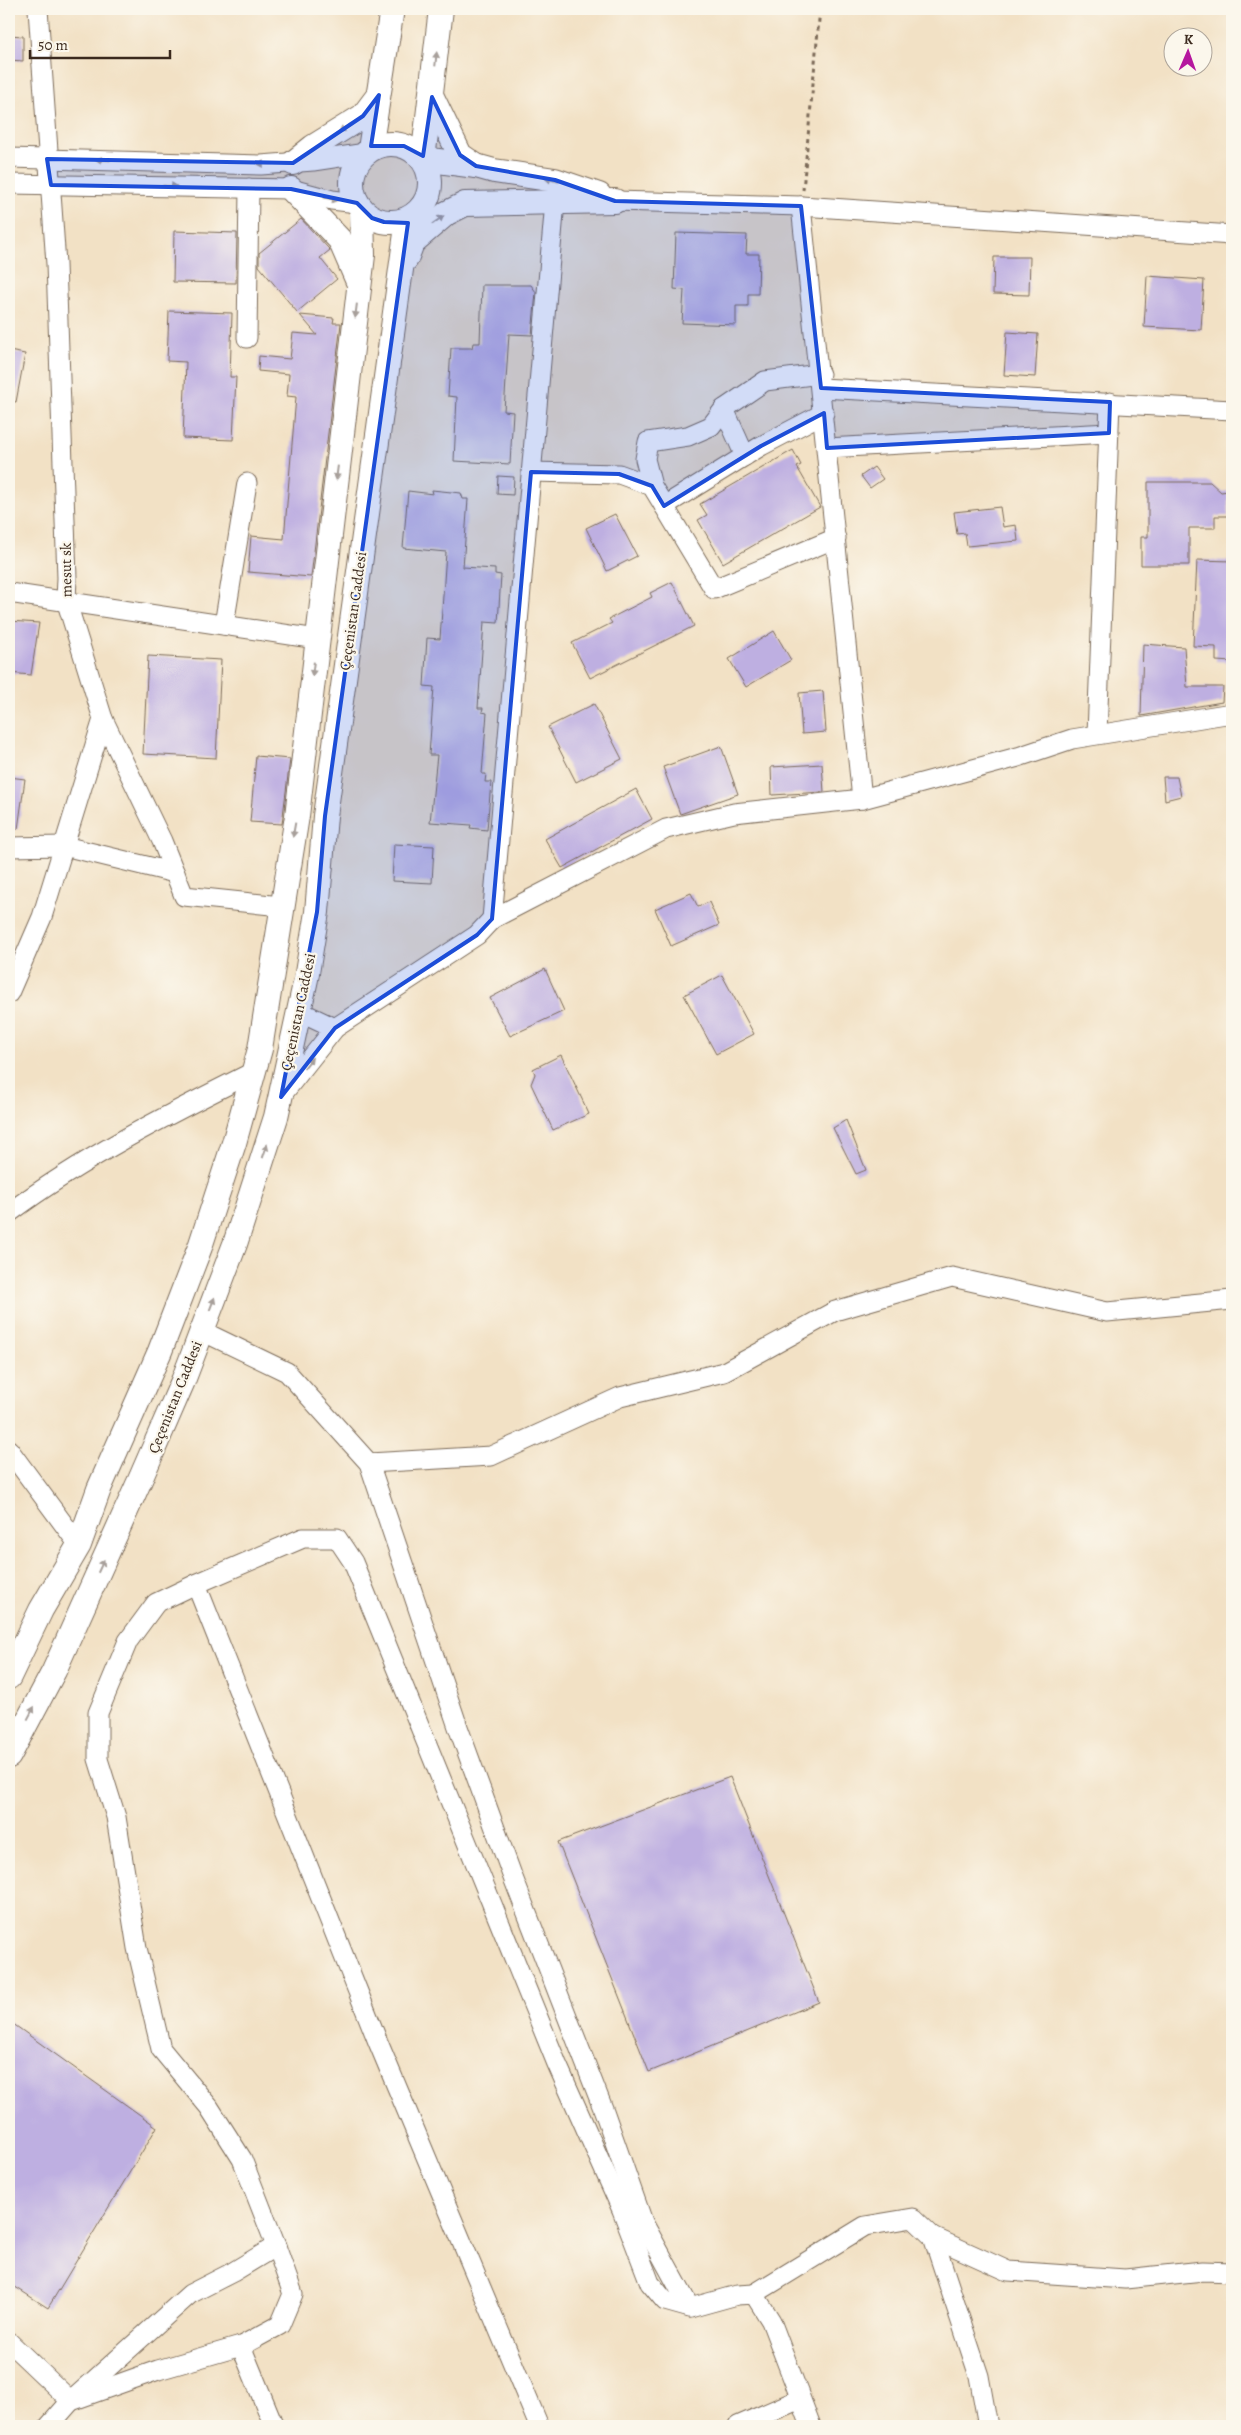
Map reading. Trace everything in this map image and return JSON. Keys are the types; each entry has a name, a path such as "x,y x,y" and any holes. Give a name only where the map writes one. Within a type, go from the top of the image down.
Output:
{"main road":[{"path":"368,151 380,95 392,9"},
{"path":"442,9 423,159 430,175 430,192 422,208 408,219 396,222 384,222 372,218 360,207 352,185 352,176 360,159 368,151 381,145 404,146 423,159 556,180 615,201"},
{"path":"293,163 313,147 363,116 380,95"},
{"path":"432,97 460,155 476,166"},
{"path":"292,189 340,240 360,286"},
{"path":"402,272 412,243 442,217 465,204 615,201"},
{"name":"Çeçenistan Caddesi","path":"9,1677 41,1610 79,1545 99,1490 160,1351 200,1247 234,1142 260,1049 296,816 360,286 363,255 360,207"},
{"name":"Çeçenistan Caddesi","path":"9,1756 54,1671 183,1381 235,1244 281,1098 317,912 325,816 408,219"}],"street":[{"name":"mesut sk","path":"38,9 47,159 51,185 67,568 66,600 104,719 184,896 281,906"},
{"path":"9,158 261,165 293,163 368,151"},
{"path":"9,184 292,189 360,207"},
{"path":"247,338 248,188"},
{"path":"615,201 801,206 1232,235"},
{"path":"492,919 555,202"},
{"path":"801,206 824,413 862,799"},
{"path":"836,538 714,589 652,486 645,459 648,442 688,436 711,426 724,409 765,381 820,381 1232,410"},
{"path":"1097,734 1110,402"},
{"path":"724,409 745,456"},
{"path":"664,506 745,456 824,413"},
{"path":"827,448 1109,433"},
{"path":"531,472 619,474 652,486"},
{"path":"224,625 247,483"},
{"path":"9,593 66,600 317,640"},
{"path":"281,1098 335,1028 477,935 492,919 666,829 734,813 862,799 1018,757 1072,739 1232,713"},
{"path":"9,993 42,917 104,719"},
{"path":"9,847 64,846 175,874"},
{"path":"299,1011 335,1028"},
{"path":"9,1213 43,1187 162,1118 254,1072"},
{"path":"368,1463 491,1456 620,1398 724,1372 835,1311 952,1277 1107,1312 1232,1300"},
{"path":"202,1331 288,1372 368,1463 458,1727 512,1875 604,2111 643,2222 690,2308"},
{"path":"9,1450 79,1545"},
{"path":"71,2401 158,2370 241,2346 280,2325 293,2294 242,2159 209,2107 161,2049 137,1948 116,1817 98,1759 98,1713 128,1641 156,1604 196,1584 303,1538 337,1538 353,1562 557,2064 622,2210 650,2282 665,2301 690,2308 737,2295 754,2294 865,2226 913,2218 933,2237 1008,2271 1125,2279 1203,2271 1232,2272"},
{"path":"196,1584 378,2042 539,2426"},
{"path":"933,2237 979,2376 988,2426"},
{"path":"49,2426 71,2401 190,2294 233,2272 276,2246"},
{"path":"754,2294 771,2321 811,2426"},
{"path":"9,2342 71,2401"},
{"path":"241,2346 274,2426"},
{"path":"738,2426 800,2400"}],"path":[{"path":"801,206 820,9"}],"highlighted area":[{"path":"379,95 371,146 404,146 423,156 432,97 460,155 476,166 555,180 615,201 801,206 821,388 1110,402 1109,433 827,448 824,413 761,446 664,506 652,486 619,474 531,472 492,919 477,935 335,1028 281,1097 317,912 325,816 408,223 384,222 372,218 357,203 291,189 51,185 47,159 293,163 363,116"}],"building":[{"path":"9,35 23,36 23,61 9,60"},
{"path":"301,219 330,250 320,258 337,279 297,312 259,266 259,253"},
{"path":"174,231 237,233 236,283 173,282"},
{"path":"676,233 747,235 746,254 759,254 758,294 748,294 748,306 736,306 736,325 682,323 684,290 674,289"},
{"path":"994,257 1030,257 1029,295 993,294"},
{"path":"1147,276 1204,280 1201,330 1144,327"},
{"path":"482,285 531,285 536,292 532,335 509,334 504,411 513,412 510,464 454,461 457,397 448,396 451,348 472,348 473,343 480,343"},
{"path":"169,311 232,313 230,377 236,377 233,440 183,438 186,362 167,361"},
{"path":"300,315 334,318 333,323 341,323 311,577 248,572 251,536 284,539 296,397 287,396 289,374 258,371 259,356 290,359 293,333 317,335"},
{"path":"1007,332 1038,334 1035,377 1004,375"},
{"path":"9,351 25,354 16,402 9,401"},
{"path":"793,450 801,465 797,467 820,507 723,563 698,520 707,515 700,504"},
{"path":"874,467 883,479 870,488 861,476"},
{"path":"498,476 514,477 513,495 497,494"},
{"path":"1148,482 1210,482 1221,492 1228,491 1228,516 1215,516 1215,528 1189,528 1189,565 1141,565 1141,537 1148,537"},
{"path":"432,490 461,493 463,499 468,499 463,567 495,569 495,574 501,575 498,623 484,622 478,708 483,708 482,712 487,713 482,774 486,774 485,782 491,782 487,830 470,828 471,825 430,822 437,755 429,755 434,687 424,686 427,638 440,639 446,552 403,548 408,491 433,494"},
{"path":"1000,507 1003,527 1016,525 1018,541 967,546 965,533 957,534 954,512"},
{"path":"615,514 637,556 607,571 586,528"},
{"path":"1197,560 1232,561 1232,662 1216,661 1216,647 1193,646"},
{"path":"672,582 694,626 590,678 572,643 612,623 609,619 652,597 650,593"},
{"path":"9,621 39,623 31,675 9,673"},
{"path":"774,631 791,660 746,687 729,659"},
{"path":"1143,644 1184,647 1187,687 1223,687 1222,702 1141,716"},
{"path":"148,656 221,660 216,758 143,754"},
{"path":"823,691 826,732 802,734 799,693"},
{"path":"594,704 622,759 576,782 548,727"},
{"path":"721,746 738,794 680,814 663,767"},
{"path":"256,756 290,759 282,824 250,822"},
{"path":"822,764 824,792 772,795 771,767"},
{"path":"9,777 25,779 18,829 9,829"},
{"path":"1163,777 1177,777 1181,796 1165,800"},
{"path":"636,789 652,819 562,868 545,839"},
{"path":"394,844 434,846 432,883 392,881"},
{"path":"691,893 698,907 709,902 719,925 671,946 655,909"},
{"path":"545,969 564,1011 510,1036 490,998"},
{"path":"722,975 754,1034 716,1054 684,995"},
{"path":"561,1055 589,1114 553,1130 531,1084 535,1074 533,1069"},
{"path":"846,1120 866,1170 856,1174 833,1128"},
{"path":"730,1777 819,2002 649,2072 558,1842"},
{"path":"9,2021 157,2127 48,2308 9,2283"}]}
